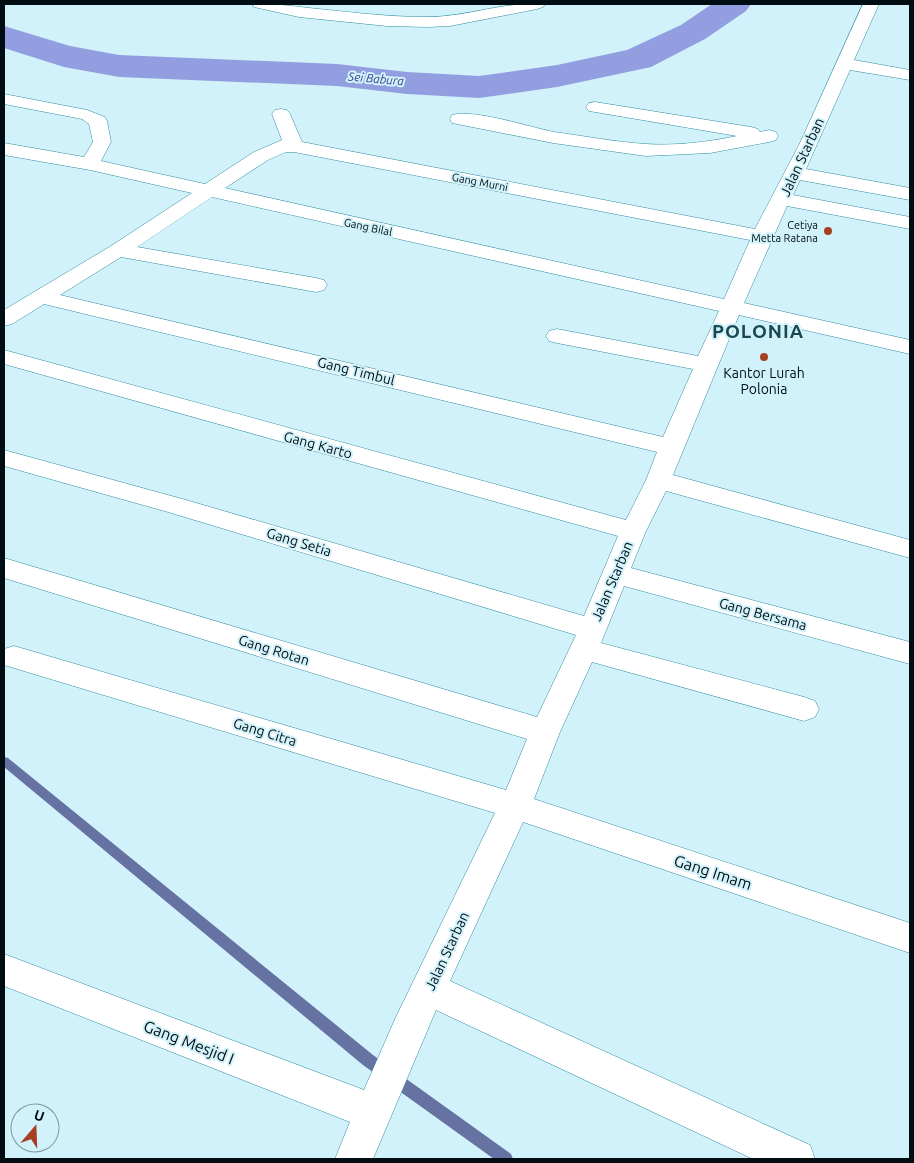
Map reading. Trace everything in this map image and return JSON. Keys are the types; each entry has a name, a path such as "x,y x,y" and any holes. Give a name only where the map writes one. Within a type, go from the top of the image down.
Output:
{"street":[{"path":"260,4 306,8 388,21 428,22 450,21 537,4"},
{"name":"Jalan Starban","path":"354,1159 408,1032 430,990 515,806 545,732 588,639 633,532 659,480 671,447 762,236 795,173 789,140 845,64 871,4"},
{"path":"845,64 910,75"},
{"path":"4,99 87,114 98,121 102,142 90,164"},
{"path":"595,107 789,140"},
{"path":"281,114 294,146"},
{"path":"459,119 494,124 553,137 646,150 710,148 789,140"},
{"name":"Gang Murni","path":"208,192 272,149 294,146 762,236"},
{"name":"Gang Bilal","path":"4,149 90,164 208,192 910,347"},
{"path":"795,173 910,194"},
{"path":"4,319 118,250 208,192"},
{"path":"783,198 910,223"},
{"path":"118,250 316,285"},
{"name":"Gang Timbul","path":"42,297 671,447"},
{"path":"557,336 706,365"},
{"name":"Gang Karto","path":"4,357 633,532"},
{"name":"Gang Setia","path":"4,458 187,508 804,709"},
{"path":"659,480 910,549"},
{"name":"Gang Rotan","path":"4,568 545,732"},
{"name":"Gang Bersama","path":"616,574 910,653"},
{"name":"Gang Citra","path":"14,657 515,806"},
{"name":"Gang Imam","path":"515,806 910,938"},
{"name":"Gang Mesjid I","path":"4,970 374,1113"},
{"path":"430,990 796,1159"}],"waterway":[{"name":"Sei Babura","path":"4,37 64,56 119,66 337,75 407,83 479,87 557,76 638,59 693,32 734,4"},
{"path":"4,761 368,1060 506,1159"}],"place":[{"name":"Cetiya Metta Ratana","path":"828,231"},
{"name":"Kantor Lurah Polonia","path":"764,357"}],"district":[{"name":"POLONIA","path":"758,331"}]}
